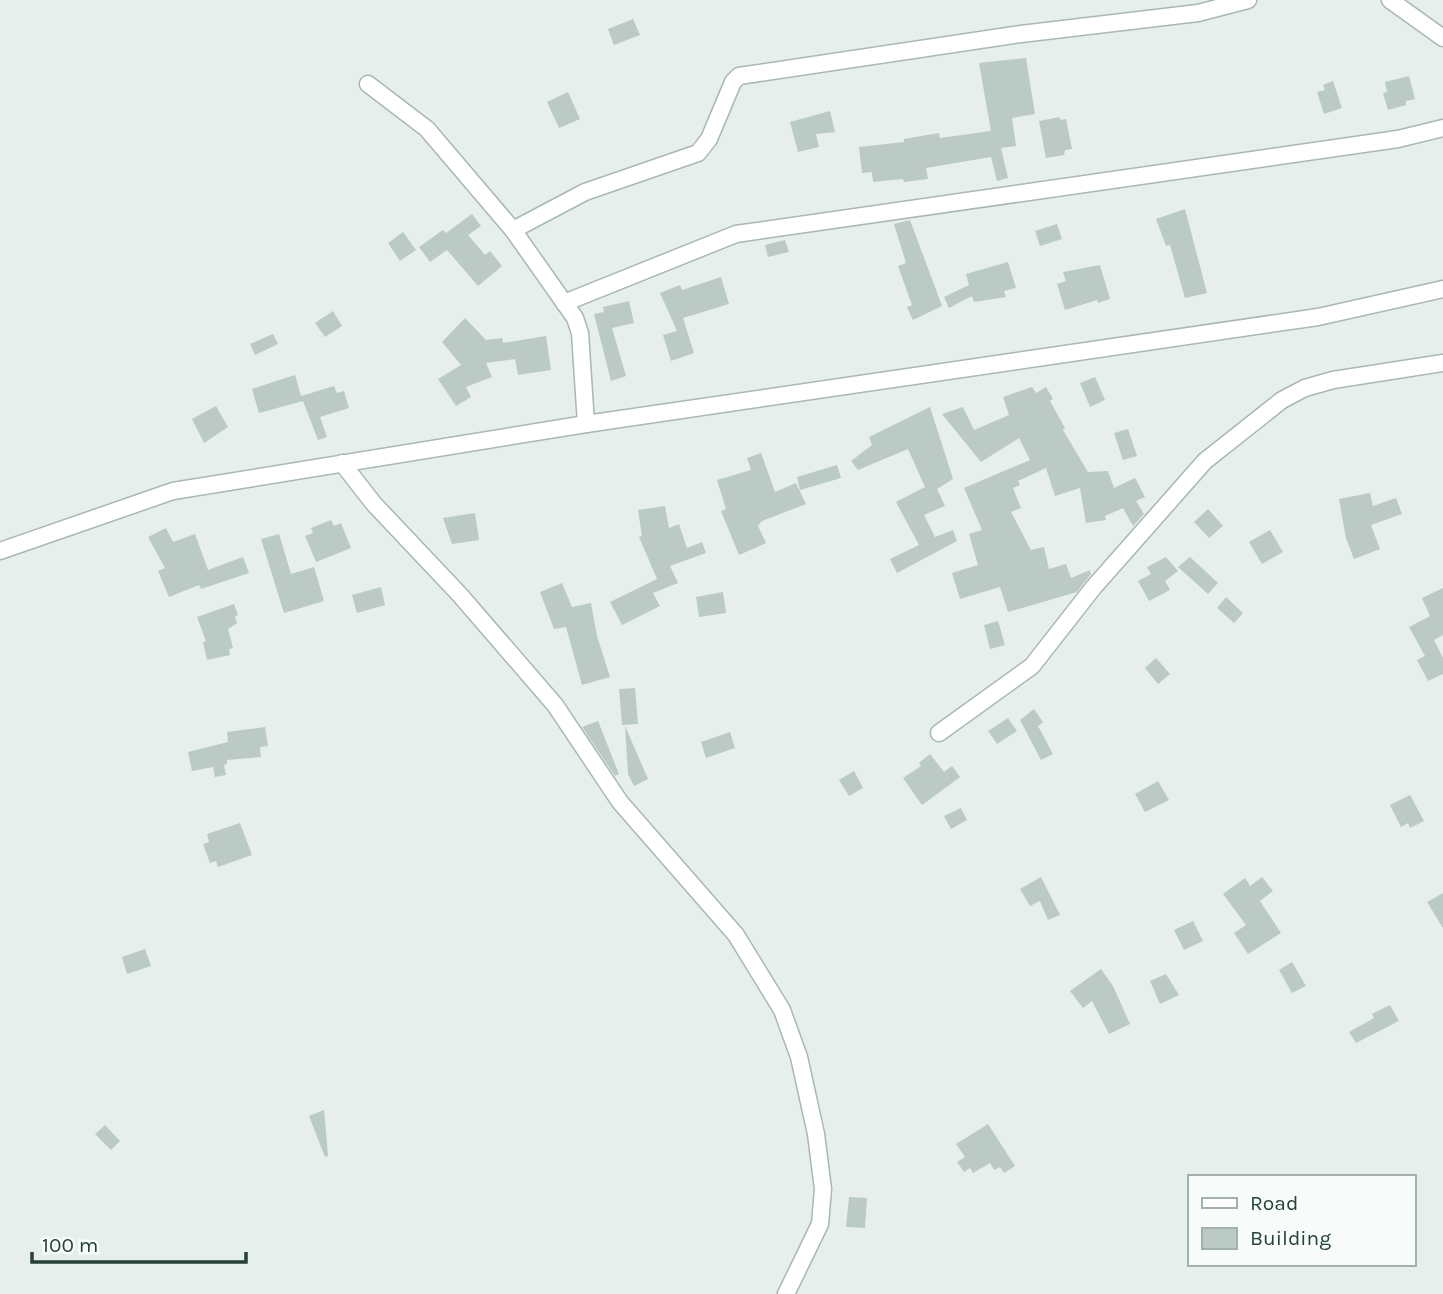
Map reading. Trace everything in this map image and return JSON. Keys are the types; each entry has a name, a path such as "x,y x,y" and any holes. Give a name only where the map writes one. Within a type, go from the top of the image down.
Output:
{"street":[{"path":"513,230 585,192 698,153 709,139 733,82 739,76 1021,34 1198,13 1248,0"},
{"path":"1390,0 1443,38"},
{"path":"368,83 427,129 513,230 564,303 580,333 586,424"},
{"path":"564,303 736,234 1384,141 1443,128"},
{"path":"0,551 173,491 586,424 1318,317 1443,289"},
{"path":"939,733 1032,666 1093,588 1197,469 1282,400 1305,388 1333,380 1443,363"},
{"path":"342,463 374,504 460,595 555,705 620,802 736,935 782,1010 802,1070 816,1134 823,1189 820,1224 786,1294"}],"building":[{"path":"633,19 640,35 614,45 608,29"},
{"path":"1026,58 1035,114 1012,118 1016,146 1001,148 1008,178 997,181 991,157 926,168 928,179 904,182 903,179 873,182 872,172 862,173 859,147 904,142 904,139 939,133 940,138 991,131 979,63"},
{"path":"1409,76 1415,99 1406,101 1406,105 1388,110 1383,93 1387,92 1385,82"},
{"path":"1333,81 1342,108 1324,114 1317,92 1325,90 1323,85"},
{"path":"568,92 580,119 559,128 547,102"},
{"path":"830,111 835,132 816,134 819,147 798,152 790,122"},
{"path":"1060,117 1060,120 1066,119 1072,149 1065,150 1064,155 1046,158 1039,121"},
{"path":"1185,209 1207,293 1185,298 1170,245 1166,246 1156,219"},
{"path":"472,214 481,226 468,235 485,255 490,251 502,266 478,286 447,250 430,262 419,247 443,230 446,233"},
{"path":"910,220 942,306 913,320 907,307 912,305 898,266 906,263 894,224"},
{"path":"1057,224 1062,239 1040,246 1035,231"},
{"path":"403,232 416,250 400,261 388,243"},
{"path":"785,240 789,252 768,257 765,245"},
{"path":"1008,262 1016,288 1004,291 1006,297 974,302 972,296 949,308 944,297 969,285 966,274"},
{"path":"1100,265 1110,299 1098,303 1097,300 1065,310 1057,284 1066,281 1063,272"},
{"path":"721,277 729,304 683,318 694,353 671,361 663,335 677,331 660,293 680,285 682,290"},
{"path":"629,301 634,323 612,328 626,376 611,381 594,314 604,312 603,307"},
{"path":"333,311 342,326 325,337 315,323"},
{"path":"465,318 486,340 502,338 503,343 546,336 551,370 518,375 515,359 486,363 492,377 466,387 471,397 456,406 438,379 461,365 442,342"},
{"path":"273,334 278,344 255,355 250,344"},
{"path":"295,375 301,396 334,386 337,393 344,391 349,408 320,417 327,437 318,440 303,401 259,413 252,389"},
{"path":"1095,377 1105,400 1090,407 1080,383"},
{"path":"1032,387 1036,393 1046,387 1053,399 1050,401 1065,428 1063,430 1088,472 1108,471 1114,488 1135,478 1145,497 1136,501 1144,514 1133,526 1123,508 1105,516 1106,520 1086,523 1080,488 1055,496 1046,468 1018,481 1020,485 1013,488 1021,508 1011,512 1031,550 1044,547 1049,569 1066,564 1071,578 1090,570 1091,574 1077,592 1008,612 1000,587 960,599 952,573 978,565 969,534 982,530 964,488 1030,460 1019,438 981,462 942,414 963,407 974,430 1009,415 1003,397"},
{"path":"216,406 228,427 204,443 192,419"},
{"path":"930,407 953,479 937,489 945,506 924,515 935,537 953,530 957,541 897,573 890,559 919,545 896,502 925,487 908,449 858,470 851,461 872,445 869,437"},
{"path":"1128,429 1137,456 1123,460 1114,433"},
{"path":"761,453 775,492 796,483 806,504 762,521 758,526 766,543 739,555 721,511 726,509 717,480 751,470 747,458"},
{"path":"837,465 841,478 800,490 797,477"},
{"path":"1370,493 1373,506 1396,498 1402,514 1371,525 1380,549 1354,559 1346,538 1339,499"},
{"path":"665,506 669,528 679,524 687,548 702,542 706,553 670,566 678,583 653,593 660,606 622,625 610,602 657,579 639,537 642,536 638,510"},
{"path":"1208,509 1223,526 1209,538 1194,522"},
{"path":"475,513 479,540 452,544 443,518"},
{"path":"331,520 334,526 341,523 351,548 316,562 305,536 313,533 311,528"},
{"path":"166,528 173,542 195,534 208,570 243,557 249,573 201,589 199,585 169,597 158,571 165,568 148,537"},
{"path":"1270,530 1283,552 1262,564 1249,542"},
{"path":"279,534 291,574 314,567 324,601 284,613 261,539"},
{"path":"1166,557 1178,571 1165,581 1170,590 1149,601 1138,581 1151,574 1147,567"},
{"path":"1190,557 1218,583 1208,594 1178,567"},
{"path":"562,583 572,607 591,603 597,636 610,677 582,685 566,627 554,629 540,592"},
{"path":"381,587 385,605 357,613 352,595"},
{"path":"1443,588 1443,635 1434,640 1443,658 1443,674 1428,681 1417,660 1425,656 1409,627 1430,616 1422,598"},
{"path":"723,592 726,613 699,617 696,597"},
{"path":"1226,597 1243,613 1234,623 1217,608"},
{"path":"234,604 238,615 235,616 237,623 228,629 233,648 229,649 230,655 207,660 203,642 206,641 197,617"},
{"path":"998,621 1005,645 990,649 984,625"},
{"path":"1156,658 1170,674 1158,684 1145,668"},
{"path":"635,688 638,724 622,725 619,689"},
{"path":"1034,709 1043,722 1038,726 1053,754 1041,760 1020,720"},
{"path":"1008,718 1017,731 997,744 988,731"},
{"path":"598,721 619,774 615,776 582,727"},
{"path":"625,726 648,779 634,786 628,774"},
{"path":"265,727 268,746 260,747 261,757 227,760 224,765 226,775 215,777 213,767 192,771 188,752 228,742 227,732"},
{"path":"730,732 735,748 706,758 701,742"},
{"path":"930,754 944,772 952,766 960,777 922,805 903,778 921,766 919,763"},
{"path":"854,771 863,788 849,796 839,780"},
{"path":"1158,781 1169,800 1145,812 1135,794"},
{"path":"1410,795 1424,821 1410,828 1408,823 1401,827 1390,805"},
{"path":"961,808 967,820 951,829 944,816"},
{"path":"240,823 252,855 218,867 216,861 210,863 203,844 209,842 207,834"},
{"path":"1041,877 1060,915 1048,920 1040,901 1030,906 1020,889"},
{"path":"1262,877 1273,891 1260,901 1281,933 1248,954 1234,933 1246,925 1223,894 1245,878 1250,886"},
{"path":"1443,893 1443,928 1427,902"},
{"path":"1193,921 1203,941 1184,950 1174,930"},
{"path":"145,949 151,966 127,974 122,957"},
{"path":"1292,962 1306,986 1292,993 1279,970"},
{"path":"1101,969 1113,986 1130,1024 1109,1034 1092,1001 1083,1008 1070,991"},
{"path":"1166,974 1179,995 1160,1004 1150,981"},
{"path":"1390,1005 1399,1021 1356,1043 1349,1032 1374,1018 1372,1014"},
{"path":"324,1110 328,1156 325,1157 309,1116"},
{"path":"988,1124 1015,1166 1004,1173 1000,1167 994,1170 990,1163 973,1173 970,1168 964,1172 957,1162 965,1157 956,1144"},
{"path":"105,1125 120,1141 111,1150 95,1134"},
{"path":"849,1197 867,1198 865,1228 846,1227"}]}
